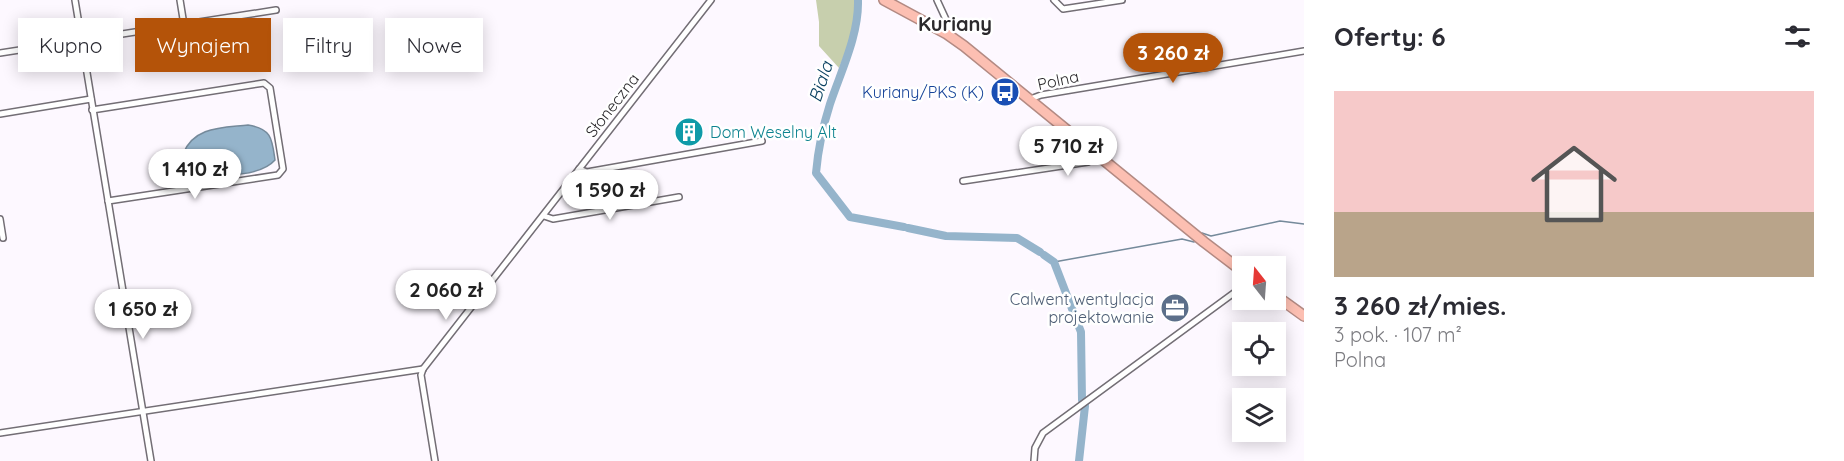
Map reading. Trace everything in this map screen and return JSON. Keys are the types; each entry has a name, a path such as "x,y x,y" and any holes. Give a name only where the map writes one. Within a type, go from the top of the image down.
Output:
{"highway":[{"path":"884,0 947,34 1232,264"},
{"path":"1286,303 1304,316"}],"street":[{"path":"75,0 78,18"},
{"path":"180,0 183,18"},
{"name":"Słoneczna","path":"423,369 711,0"},
{"path":"937,0 949,26 947,34"},
{"path":"1054,0 1063,9 1122,0"},
{"path":"227,18 276,10"},
{"path":"0,53 18,50"},
{"name":"Polna","path":"1031,101 1041,95 1304,51"},
{"path":"87,72 151,461"},
{"path":"92,110 264,83 270,88 283,170 278,175 108,201"},
{"path":"0,114 91,99"},
{"path":"579,169 587,172 762,141"},
{"path":"963,181 1088,162 1097,155"},
{"path":"544,216 553,219 679,197"},
{"path":"0,219 3,238"},
{"path":"1034,461 1035,448 1043,433 1232,294"},
{"path":"0,433 423,369 421,375 435,461"}],"green space":[{"path":"816,0 855,0 849,43 839,68 819,46"}],"water":[{"path":"248,125 262,129 269,136 275,160 269,165 252,172 222,175 187,165 183,154 194,138 210,130"}],"waterway":[{"name":"Biala","path":"858,0 856,26 825,121 816,173 850,217 904,227"},
{"path":"1202,233 1211,236 1280,221 1304,224"},
{"name":"Biala","path":"908,228 946,236 1017,238 1040,252"},
{"path":"1054,262 1182,239 1194,242"},
{"name":"Biala","path":"1044,255 1054,262 1081,332 1082,400"},
{"name":"Biala","path":"1079,461 1085,406"}],"place":[{"name":"Kuriany/PKS (K)","path":"1005,92"},
{"name":"Dom Weselny Alt","path":"689,132"},
{"name":"Calwent wentylacja projektowanie","path":"1175,308"}],"district":[{"name":"Kuriany","path":"955,24"}]}
